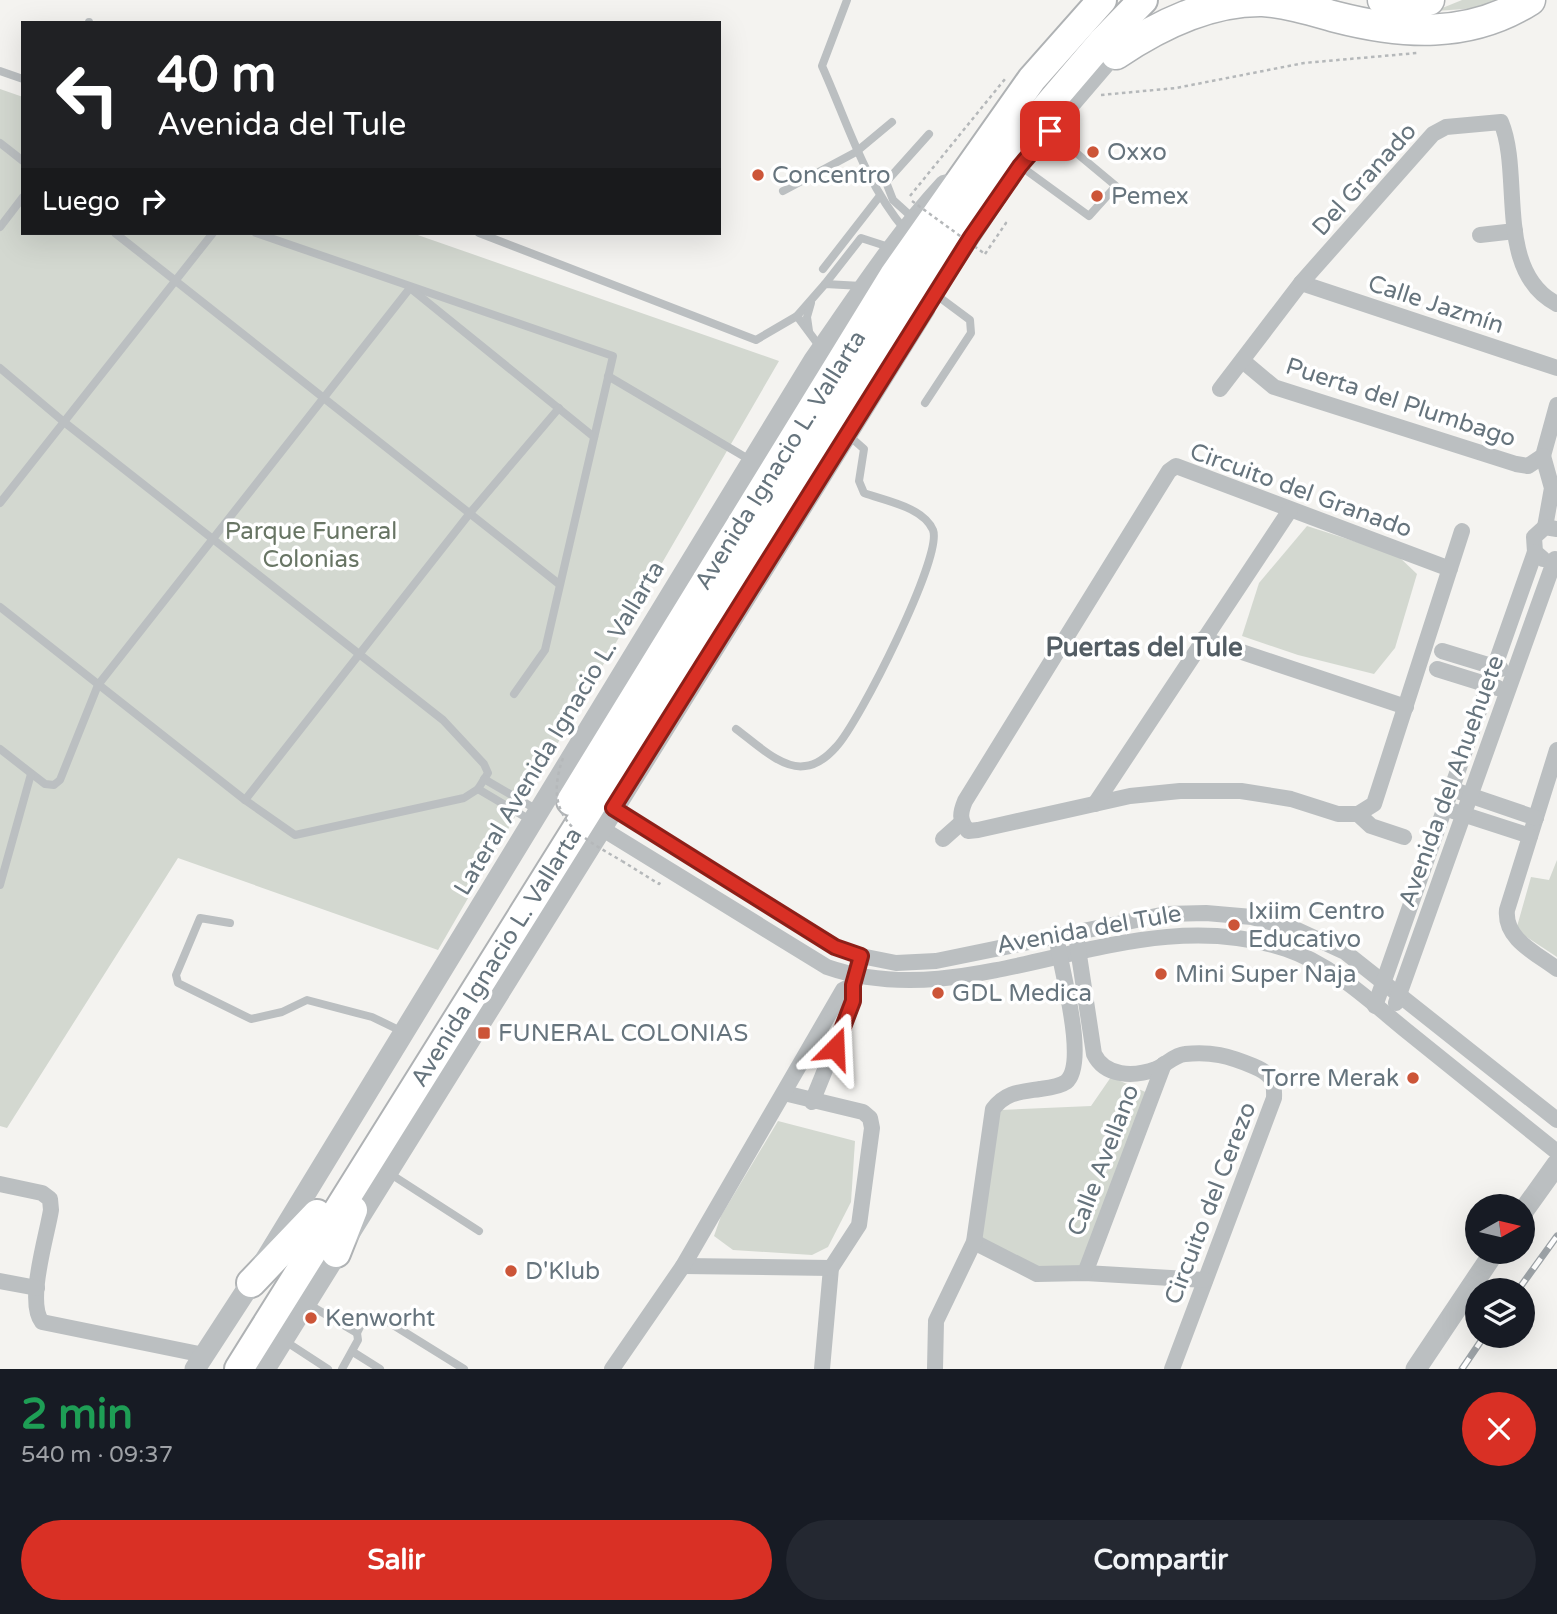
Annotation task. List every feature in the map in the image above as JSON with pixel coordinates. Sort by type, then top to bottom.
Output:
[{"type":"highway","name":"Avenida Ignacio L. Vallarta","points":[[207,1364],[317,1214],[894,275],[1032,79],[1085,12],[1102,0]]},
{"type":"highway","name":"Avenida Ignacio L. Vallarta","points":[[239,1369],[917,284],[1102,42],[1143,0]]},
{"type":"highway","points":[[1116,54],[1164,0]]},
{"type":"highway","points":[[1383,0],[1419,3],[1429,0]]},
{"type":"highway","points":[[1116,54],[1153,29],[1226,4],[1261,1],[1294,5],[1379,27],[1436,31],[1469,26],[1508,14],[1530,0]]},
{"type":"highway","points":[[853,386],[930,301]]},
{"type":"highway","points":[[336,1253],[379,1144]]},
{"type":"highway","points":[[251,1283],[317,1214]]},
{"type":"street","name":"Avenida Ignacio L. Vallarta","points":[[930,301],[1011,162],[1050,131],[1116,54]]},
{"type":"street","name":"Del Granado","points":[[1244,362],[1301,283],[1433,134],[1446,127],[1501,122],[1515,231],[1527,278],[1537,291],[1557,304]]},
{"type":"street","name":"Lateral Avenida Ignacio L. Vallarta","points":[[207,1364],[251,1283],[752,462],[816,341],[892,248],[910,217],[993,132]]},
{"type":"street","points":[[1480,235],[1515,231]]},
{"type":"street","name":"Calle Jazmín","points":[[1301,283],[1557,368]]},
{"type":"street","points":[[268,1368],[336,1253],[930,301]]},
{"type":"street","points":[[1220,389],[1244,362]]},
{"type":"street","name":"Puerta del Plumbago","points":[[1244,362],[1274,387],[1528,466],[1550,467],[1557,405]]},
{"type":"street","name":"Circuito del Granado","points":[[961,823],[960,811],[965,801],[1169,471],[1176,466],[1188,468],[1205,479],[1450,569]]},
{"type":"street","points":[[1550,467],[1551,528]]},
{"type":"street","points":[[1095,804],[1290,510]]},
{"type":"street","name":"Avenida del Ahuehuete","points":[[1375,1006],[1535,552],[1534,537],[1551,528]]},
{"type":"street","points":[[943,839],[961,823],[968,831],[978,830],[1095,804],[1180,791],[1241,791],[1291,799],[1338,814],[1358,814],[1374,804],[1406,707],[1430,667],[1436,649],[1450,569],[1462,531]]},
{"type":"street","points":[[1535,552],[1540,558],[1556,559]]},
{"type":"street","name":"Avenida del Ahuehuete","points":[[1391,1018],[1513,672],[1556,559]]},
{"type":"street","points":[[1203,639],[1406,707]]},
{"type":"street","points":[[1436,649],[1513,672]]},
{"type":"street","points":[[1430,667],[1507,690]]},
{"type":"street","points":[[1557,750],[1552,780],[1530,836],[1505,923],[1512,935],[1557,969]]},
{"type":"street","points":[[1451,789],[1536,818]]},
{"type":"street","points":[[1490,823],[1497,804]]},
{"type":"street","name":"Avenida del Tule","points":[[613,808],[835,947],[861,956],[896,963],[936,961],[1166,914],[1206,913],[1252,918],[1321,939],[1345,952],[1557,1120]]},
{"type":"street","points":[[1444,808],[1530,836]]},
{"type":"street","points":[[1358,814],[1371,826],[1404,837]]},
{"type":"street","name":"Avenida del Tule","points":[[601,828],[854,981],[925,980],[1156,936],[1195,933],[1241,937],[1286,949],[1334,974],[1557,1152]]},
{"type":"street","points":[[1075,1057],[1094,1054],[1076,933]]},
{"type":"street","points":[[935,1369],[936,1321],[974,1242],[993,1109],[1008,1094],[1054,1087],[1066,1082],[1074,1070],[1075,1057],[1056,937]]},
{"type":"street","points":[[812,1102],[853,1001],[854,981],[861,956]]},
{"type":"street","points":[[612,1369],[683,1266],[842,990],[854,981]]},
{"type":"street","points":[[823,1026],[841,1034]]},
{"type":"street","name":"Circuito del Cerezo","points":[[1094,1054],[1099,1065],[1108,1071],[1127,1074],[1154,1069],[1181,1054],[1222,1052],[1268,1073],[1275,1084],[1274,1098],[1172,1369]]},
{"type":"street","name":"Calle Avellano","points":[[1085,1273],[1164,1064]]},
{"type":"street","points":[[800,1065],[824,1074]]},
{"type":"street","points":[[783,1093],[863,1112],[870,1118],[872,1128],[859,1225],[831,1268],[824,1322],[822,1369]]},
{"type":"street","points":[[1535,1195],[1557,1164]]},
{"type":"street","points":[[0,1184],[42,1193],[50,1199],[51,1210],[37,1288],[36,1313],[48,1325],[207,1364]]},
{"type":"street","points":[[974,1242],[1037,1274],[1085,1273],[1205,1280]]},
{"type":"street","points":[[1416,1369],[1486,1264]]},
{"type":"street","points":[[683,1266],[831,1268]]},
{"type":"street","points":[[0,1281],[37,1288]]},
{"type":"lane","points":[[847,0],[822,66],[856,152],[879,197],[910,217]]},
{"type":"lane","points":[[0,71],[21,78]]},
{"type":"lane","points":[[783,191],[856,152],[892,122]]},
{"type":"lane","points":[[1011,162],[1089,216],[1116,186],[1050,131]]},
{"type":"lane","points":[[910,217],[893,200],[886,182],[929,134]]},
{"type":"lane","points":[[3,145],[21,152]]},
{"type":"lane","points":[[3,145],[21,159]]},
{"type":"lane","points":[[823,269],[879,197]]},
{"type":"lane","points":[[0,227],[21,200]]},
{"type":"lane","points":[[118,235],[559,584]]},
{"type":"lane","points":[[0,503],[211,235]]},
{"type":"lane","points":[[262,235],[613,356],[545,650],[514,694]]},
{"type":"lane","points":[[484,235],[756,340],[797,316],[861,238],[892,248]]},
{"type":"lane","points":[[825,284],[863,286]]},
{"type":"lane","points":[[0,749],[45,784],[54,785],[60,780],[98,684],[410,288]]},
{"type":"lane","points":[[410,288],[594,437]]},
{"type":"lane","points":[[814,297],[807,317],[816,341]]},
{"type":"lane","points":[[926,403],[971,333],[972,326],[970,320],[930,301]]},
{"type":"lane","points":[[797,316],[816,341]]},
{"type":"lane","points":[[0,368],[64,422],[443,720],[484,764],[488,773],[478,789],[464,797],[295,835],[245,800],[0,607]]},
{"type":"lane","points":[[608,376],[752,462]]},
{"type":"lane","points":[[245,800],[470,513],[559,408]]},
{"type":"lane","points":[[736,729],[783,762],[802,767],[816,764],[837,747],[856,719],[890,653],[930,563],[936,542],[924,516],[864,493],[859,481],[864,449],[848,434]]},
{"type":"lane","points":[[0,885],[31,774]]},
{"type":"lane","points":[[484,779],[536,816]]},
{"type":"lane","points":[[478,789],[536,816]]},
{"type":"lane","points":[[230,923],[200,918],[176,975],[178,983],[251,1019],[282,1012],[307,1000],[372,1017],[404,1032]]},
{"type":"lane","points":[[387,1172],[479,1231]]},
{"type":"lane","points":[[305,1303],[357,1333]]},
{"type":"lane","points":[[342,1369],[353,1352],[358,1340],[357,1333],[365,1317],[377,1315],[464,1369]]},
{"type":"lane","points":[[283,1339],[328,1369]]},
{"type":"lane","points":[[353,1352],[380,1369]]},
{"type":"path","points":[[1098,96],[1176,88],[1304,63],[1429,51]]},
{"type":"path","points":[[996,225],[1004,215]]},
{"type":"path","points":[[910,217],[985,254],[1006,221],[984,246]]},
{"type":"path","points":[[563,758],[555,780],[558,803],[565,821],[578,835],[622,861]]},
{"type":"green space","points":[[1462,0],[1504,0],[1479,8],[1435,11]]},
{"type":"green space","name":"Parque Funeral Colonias","points":[[0,89],[21,96],[21,235],[418,235],[779,361],[438,950],[178,858],[7,1128],[0,1126]]},
{"type":"green space","points":[[1307,526],[1397,555],[1417,574],[1395,648],[1374,674],[1298,655],[1242,636],[1259,583]]},
{"type":"green space","points":[[1557,860],[1557,957],[1516,930],[1531,877],[1549,880]]},
{"type":"green space","points":[[1111,1077],[1150,1094],[1083,1268],[1041,1268],[978,1240],[1000,1110],[1091,1106]]},
{"type":"green space","points":[[778,1121],[855,1141],[851,1202],[828,1247],[812,1255],[733,1250],[714,1236],[721,1216]]},
{"type":"railway","points":[[1527,1278],[1557,1236]]},
{"type":"railway","points":[[1462,1369],[1476,1348]]},
{"type":"place","name":"Oxxo","points":[[1093,152]]},
{"type":"place","name":"Concentro","points":[[758,175]]},
{"type":"place","name":"Pemex","points":[[1097,196]]},
{"type":"place","name":"Ixiim Centro Educativo","points":[[1234,925]]},
{"type":"place","name":"Mini Super Naja","points":[[1161,974]]},
{"type":"place","name":"GDL Medica","points":[[938,993]]},
{"type":"place","name":"FUNERAL COLONIAS","points":[[484,1033]]},
{"type":"place","name":"Torre Merak","points":[[1413,1078]]},
{"type":"place","name":"D'Klub","points":[[511,1271]]},
{"type":"place","name":"Kenworht","points":[[311,1318]]},
{"type":"district","name":"Puertas del Tule","points":[[1144,647]]},
{"type":"route","points":[[835,1048],[853,1001],[853,985],[861,956],[835,947],[613,808],[971,237],[1020,166],[1050,131]]}]
